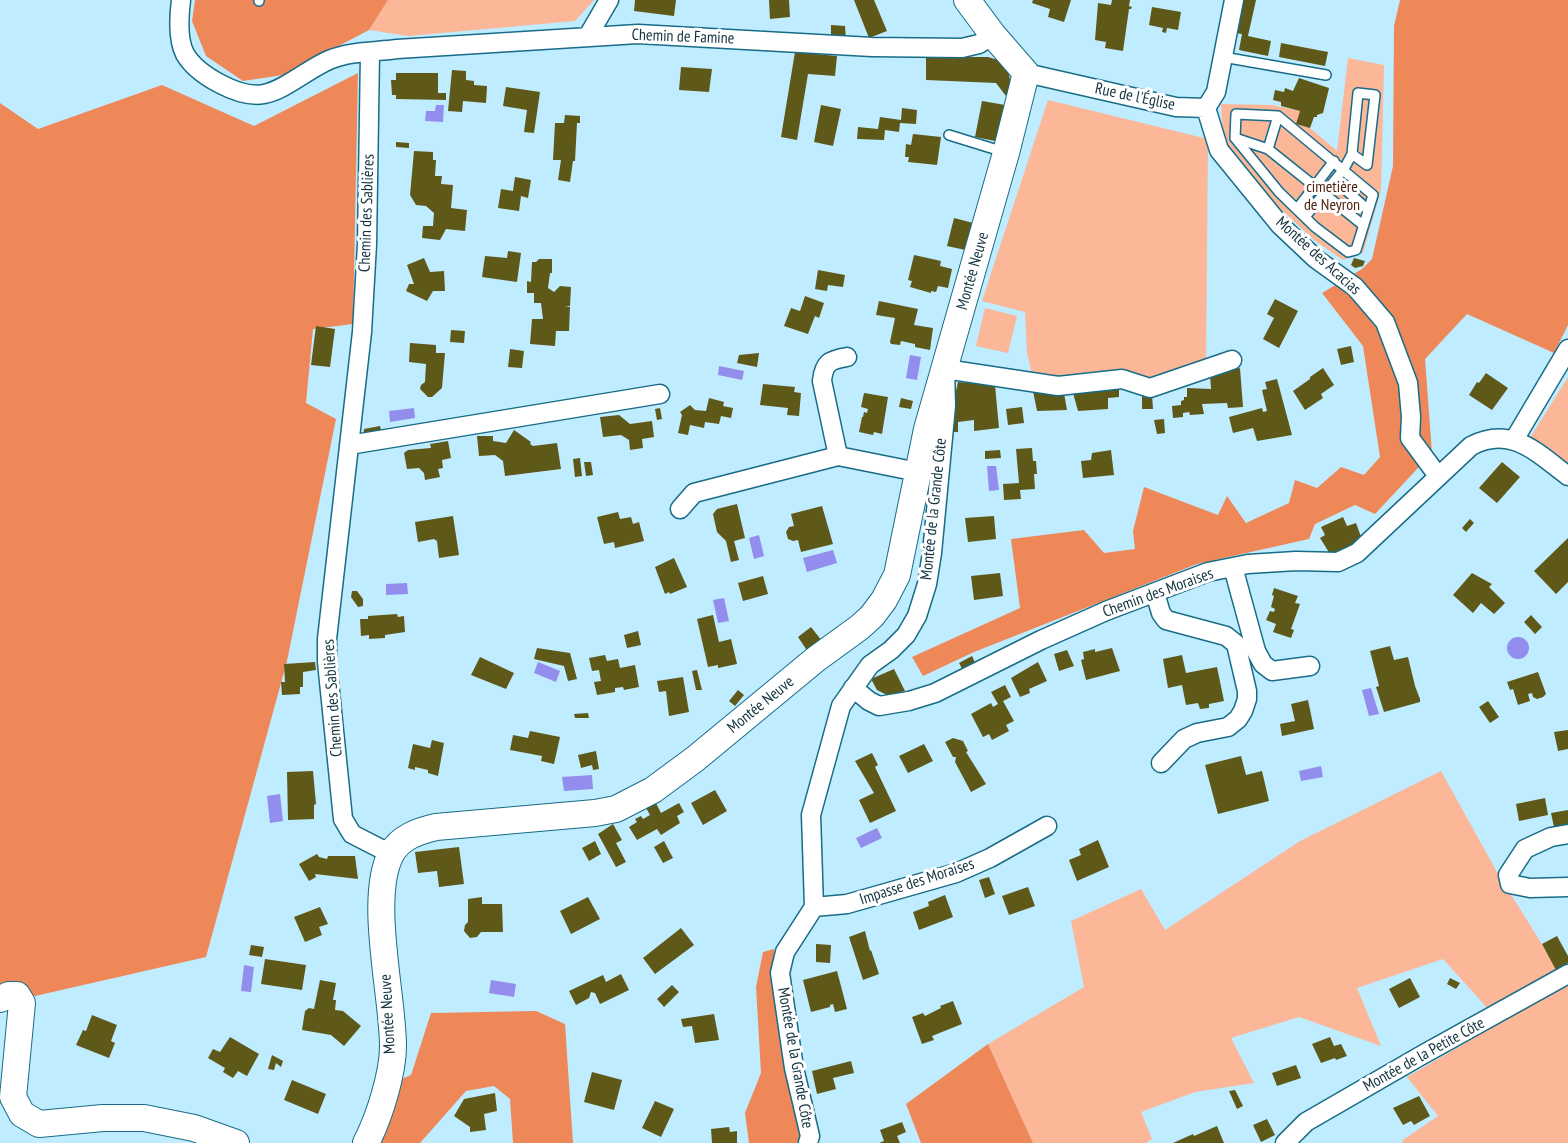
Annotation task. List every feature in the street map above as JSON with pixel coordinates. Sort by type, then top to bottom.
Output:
[{"type":"street","name":"Chemin de Famine","points":[[181,0],[179,31],[185,54],[202,72],[218,83],[237,92],[265,94],[329,60],[354,53],[397,49],[649,34],[872,47],[962,48],[980,44],[993,35]]},
{"type":"street","points":[[588,36],[609,0]]},
{"type":"street","points":[[967,0],[1026,73]]},
{"type":"street","points":[[1206,108],[1215,92],[1234,0]]},
{"type":"street","name":"Chemin des Sablières","points":[[370,53],[368,197],[363,310],[358,378],[327,639],[327,662],[343,819],[352,834],[391,854]]},
{"type":"street","name":"Rue de l'Église","points":[[1026,73],[1176,107],[1206,108]]},
{"type":"street","name":"Montée Neuve","points":[[366,1143],[385,1092],[393,1047],[381,906],[385,871],[391,854],[405,838],[427,829],[616,809],[653,790],[695,759],[877,611],[897,575],[927,429],[1006,153],[1026,73]]},
{"type":"street","name":"Montée des Acacias","points":[[1206,108],[1219,150],[1280,225],[1316,259],[1355,287],[1385,322],[1408,383],[1410,438],[1438,476]]},
{"type":"street","points":[[1568,349],[1514,440],[1568,476]]},
{"type":"street","points":[[838,456],[822,381],[823,369],[834,359],[847,357]]},
{"type":"street","points":[[945,369],[1058,386],[1122,379],[1150,388],[1232,360]]},
{"type":"street","name":"Montée de la Grande Côte","points":[[808,1143],[810,1136],[794,1068],[780,973],[785,952],[814,907],[812,815],[841,706],[870,665],[891,650],[906,635],[917,616],[927,584],[946,406],[945,369]]},
{"type":"street","points":[[349,445],[660,394]]},
{"type":"street","name":"Chemin des Moraises","points":[[850,692],[879,706],[918,699],[1084,621],[1208,572],[1248,564],[1296,561],[1338,562],[1357,553],[1471,446],[1484,439],[1497,437],[1514,440]]},
{"type":"street","points":[[680,509],[694,492],[838,456],[918,472]]},
{"type":"street","points":[[1233,567],[1256,651],[1263,664],[1272,671],[1310,666]]},
{"type":"street","points":[[1155,592],[1161,613],[1166,620],[1226,636],[1236,644],[1247,691],[1244,711],[1238,719],[1228,727],[1197,733],[1185,739],[1161,763]]},
{"type":"street","name":"Impasse des Moraises","points":[[814,907],[847,904],[956,873],[990,858],[1047,826]]},
{"type":"street","points":[[1568,834],[1551,837],[1525,849],[1508,875],[1510,884],[1530,888],[1568,887]]},
{"type":"street","name":"Montée de la Petite Côte","points":[[1285,1143],[1306,1122],[1568,974]]},
{"type":"street","points":[[0,999],[9,995],[17,995],[22,1003],[13,1097],[22,1114],[39,1124],[103,1118],[144,1118],[194,1128],[236,1143]]},
{"type":"lane","points":[[1223,57],[1326,75]]},
{"type":"lane","points":[[1305,217],[1344,169],[1352,154],[1358,93],[1375,96],[1367,165],[1352,154]]},
{"type":"lane","points":[[1236,114],[1278,116],[1373,195],[1356,250],[1348,252],[1305,217],[1279,192],[1235,136],[1236,114]]},
{"type":"lane","points":[[1268,149],[1278,116]]},
{"type":"lane","points":[[1214,132],[1235,136],[1268,149],[1363,225]]},
{"type":"lane","points":[[949,135],[1006,153]]},
{"type":"lane","points":[[1297,209],[1334,161]]},
{"type":"lane","points":[[1335,180],[1368,210]]},
{"type":"green space","points":[[388,0],[594,0],[575,21],[408,36],[369,30]]},
{"type":"green space","name":"cimetière de Neyron","points":[[1348,58],[1384,65],[1381,190],[1363,253],[1343,260],[1314,240],[1255,185],[1223,138],[1221,104],[1272,105],[1300,111],[1297,124],[1310,128],[1337,151]]},
{"type":"green space","points":[[1048,100],[1208,139],[1206,362],[1153,380],[1130,371],[1066,379],[1032,374],[1027,353],[1025,312],[982,301]]},
{"type":"green space","points":[[985,308],[1017,316],[1008,353],[976,346]]},
{"type":"green space","points":[[1568,377],[1568,463],[1530,438]]},
{"type":"green space","points":[[1441,771],[1497,872],[1558,970],[1490,1011],[1443,959],[1357,988],[1381,1046],[1299,1017],[1231,1038],[1254,1083],[1195,1092],[1141,1112],[1152,1139],[1146,1143],[1033,1143],[988,1044],[1084,987],[1071,921],[1141,889],[1165,930],[1300,841]]},
{"type":"green space","points":[[1568,983],[1568,1143],[1402,1143],[1403,1140],[1438,1116],[1407,1077]]},
{"type":"shaded area","points":[[195,0],[388,0],[369,30],[283,75],[243,81],[206,56],[192,21]]},
{"type":"shaded area","points":[[1400,0],[1568,0],[1568,325],[1554,353],[1467,314],[1425,359],[1432,453],[1375,514],[1355,505],[1315,524],[1309,539],[1197,564],[974,652],[923,676],[912,657],[1020,608],[1011,539],[1084,530],[1104,553],[1135,549],[1133,531],[1144,487],[1218,515],[1227,496],[1246,523],[1289,503],[1295,480],[1317,488],[1341,467],[1364,475],[1380,457],[1363,346],[1322,293],[1362,269],[1372,259],[1393,166],[1394,26]]},
{"type":"shaded area","points":[[358,73],[353,324],[313,329],[306,403],[336,419],[287,661],[206,957],[0,1004],[0,103],[38,129],[162,85],[254,126]]},
{"type":"shaded area","points":[[436,105],[444,105],[443,122],[425,121],[426,111],[435,111]]},
{"type":"shaded area","points":[[910,355],[921,357],[917,380],[906,378]]},
{"type":"shaded area","points":[[719,366],[744,371],[742,380],[718,375]]},
{"type":"shaded area","points":[[414,408],[415,418],[390,422],[389,411]]},
{"type":"shaded area","points":[[987,466],[996,466],[999,490],[989,491]]},
{"type":"shaded area","points":[[759,535],[764,556],[754,559],[749,538]]},
{"type":"shaded area","points":[[833,550],[837,563],[807,572],[803,558]]},
{"type":"shaded area","points":[[407,583],[408,594],[386,595],[386,584]]},
{"type":"shaded area","points":[[724,598],[729,621],[718,623],[713,600]]},
{"type":"shaded area","points":[[1518,637],[1526,640],[1529,648],[1526,656],[1518,659],[1510,656],[1507,648],[1510,640]]},
{"type":"shaded area","points":[[538,662],[560,671],[556,682],[534,673]]},
{"type":"shaded area","points":[[1371,688],[1379,714],[1369,716],[1362,690]]},
{"type":"shaded area","points":[[1321,766],[1323,777],[1301,781],[1299,771]]},
{"type":"shaded area","points":[[592,775],[593,789],[564,791],[562,777]]},
{"type":"shaded area","points":[[280,794],[283,821],[270,823],[267,796]]},
{"type":"shaded area","points":[[877,828],[882,838],[861,848],[856,838]]},
{"type":"shaded area","points":[[774,949],[774,987],[800,1138],[798,1143],[749,1143],[745,1113],[761,1073],[756,987],[763,952]]},
{"type":"shaded area","points":[[244,965],[254,967],[251,992],[241,991]]},
{"type":"shaded area","points":[[491,980],[516,984],[514,997],[489,993]]},
{"type":"shaded area","points":[[536,1011],[565,1024],[573,1143],[513,1143],[510,1099],[494,1086],[466,1091],[420,1143],[377,1143],[399,1080],[411,1075],[431,1013]]},
{"type":"shaded area","points":[[988,1044],[1033,1143],[921,1143],[906,1104]]},
{"type":"building","points":[[635,0],[676,0],[674,16],[634,11]]},
{"type":"building","points":[[769,0],[789,0],[790,17],[770,19]]},
{"type":"building","points":[[854,0],[874,0],[887,31],[869,38]]},
{"type":"building","points":[[1033,0],[1071,0],[1064,22],[1048,17],[1050,9],[1032,3]]},
{"type":"building","points":[[1112,0],[1130,0],[1129,6],[1132,7],[1129,9],[1123,51],[1105,48],[1106,42],[1095,40],[1098,3],[1111,5]]},
{"type":"building","points":[[1242,0],[1256,0],[1248,36],[1271,41],[1268,56],[1239,50],[1242,34],[1235,33]]},
{"type":"building","points":[[1152,7],[1181,12],[1178,30],[1167,28],[1166,33],[1162,32],[1163,28],[1149,25]]},
{"type":"building","points":[[831,25],[845,26],[846,40],[831,39]]},
{"type":"building","points":[[1281,43],[1328,52],[1325,66],[1279,57]]},
{"type":"building","points":[[795,52],[837,56],[835,76],[808,74],[797,140],[781,137]]},
{"type":"building","points":[[988,57],[998,60],[1008,70],[1011,97],[1006,96],[996,83],[926,80],[926,58]]},
{"type":"building","points":[[681,67],[712,69],[709,92],[679,90]]},
{"type":"building","points":[[452,70],[466,71],[466,80],[474,81],[474,85],[487,86],[486,103],[463,101],[462,112],[448,111]]},
{"type":"building","points":[[396,73],[438,73],[438,93],[446,93],[446,100],[396,99],[396,95],[392,95],[391,80],[396,80]]},
{"type":"building","points":[[1299,78],[1329,88],[1323,113],[1314,117],[1310,128],[1296,124],[1300,111],[1281,106],[1281,102],[1273,100],[1275,90],[1284,92],[1285,88],[1293,91]]},
{"type":"building","points":[[506,87],[540,92],[534,133],[524,132],[527,110],[503,106]]},
{"type":"building","points":[[982,101],[1011,106],[1005,143],[975,137]]},
{"type":"building","points":[[821,105],[841,109],[833,146],[814,142]]},
{"type":"building","points":[[902,108],[917,110],[916,124],[900,123],[899,132],[885,130],[884,140],[857,139],[858,127],[878,129],[880,117],[901,120]]},
{"type":"building","points":[[565,115],[580,116],[580,123],[577,123],[575,161],[573,161],[570,182],[558,180],[561,160],[553,160],[555,123],[564,123]]},
{"type":"building","points":[[913,134],[941,137],[937,165],[908,162],[909,157],[905,157],[906,144],[911,145]]},
{"type":"building","points":[[396,142],[409,143],[409,148],[396,147]]},
{"type":"building","points":[[414,151],[433,152],[433,160],[436,160],[435,176],[442,176],[441,184],[453,185],[451,208],[467,210],[465,231],[446,229],[440,240],[422,238],[423,226],[433,226],[434,213],[426,206],[416,205],[410,195]]},
{"type":"building","points":[[515,177],[531,180],[528,198],[521,196],[519,211],[498,208],[501,189],[513,191]]},
{"type":"building","points":[[954,218],[977,224],[970,251],[947,246]]},
{"type":"building","points":[[508,251],[521,253],[517,282],[482,277],[485,256],[507,258]]},
{"type":"building","points":[[914,255],[941,261],[940,266],[952,269],[948,288],[938,286],[936,292],[931,291],[931,293],[910,287],[912,281],[908,280]]},
{"type":"building","points":[[424,258],[430,272],[444,271],[445,291],[433,291],[427,301],[406,291],[409,284],[414,284],[407,265]]},
{"type":"building","points":[[1354,258],[1365,261],[1363,266],[1355,268],[1351,265]]},
{"type":"building","points":[[539,259],[552,259],[552,273],[550,273],[548,288],[554,292],[560,286],[571,287],[570,306],[565,306],[570,307],[569,331],[556,331],[555,346],[530,344],[532,319],[543,319],[541,303],[534,303],[534,293],[527,293],[527,281],[531,282],[532,262]]},
{"type":"building","points":[[818,270],[845,275],[843,287],[828,285],[827,291],[815,289]]},
{"type":"building","points":[[805,296],[824,303],[819,318],[815,316],[808,334],[784,326],[791,308],[800,311]]},
{"type":"building","points":[[1275,299],[1298,311],[1279,348],[1263,339],[1274,318],[1267,314]]},
{"type":"building","points":[[879,301],[918,309],[914,325],[933,328],[930,350],[901,341],[900,345],[891,344],[895,318],[876,315]]},
{"type":"building","points":[[316,326],[335,329],[330,367],[311,365]]},
{"type":"building","points":[[451,330],[465,331],[464,343],[450,342]]},
{"type":"building","points":[[410,343],[436,345],[436,353],[445,353],[442,388],[432,397],[428,397],[420,389],[425,382],[426,364],[409,362]]},
{"type":"building","points":[[1351,346],[1354,362],[1341,365],[1337,349]]},
{"type":"building","points":[[510,349],[524,351],[522,368],[508,367]]},
{"type":"building","points":[[759,353],[757,367],[737,363],[739,355]]},
{"type":"building","points":[[1240,368],[1243,407],[1228,408],[1227,403],[1202,404],[1204,414],[1190,415],[1189,412],[1183,413],[1183,417],[1173,418],[1172,406],[1181,405],[1184,397],[1187,397],[1187,388],[1211,389],[1210,374]]},
{"type":"building","points":[[1323,368],[1334,385],[1321,394],[1323,398],[1305,410],[1293,391]]},
{"type":"building","points":[[1486,373],[1508,388],[1492,410],[1469,395]]},
{"type":"building","points":[[1277,379],[1292,435],[1257,441],[1253,428],[1233,433],[1229,417],[1262,408],[1263,412],[1267,411],[1262,390],[1267,389],[1265,382]]},
{"type":"building","points":[[958,382],[995,385],[999,428],[974,431],[974,420],[958,422],[958,432],[952,432],[950,417]]},
{"type":"building","points":[[763,384],[795,387],[794,392],[801,393],[799,416],[787,415],[788,408],[760,405]]},
{"type":"building","points":[[1119,387],[1119,397],[1108,398],[1108,409],[1078,411],[1073,393]]},
{"type":"building","points":[[1033,391],[1064,393],[1067,410],[1037,411]]},
{"type":"building","points":[[864,393],[888,397],[882,434],[859,432],[862,417],[868,409],[861,407]]},
{"type":"building","points":[[1142,395],[1152,395],[1153,409],[1142,409]]},
{"type":"building","points":[[709,398],[724,402],[723,406],[733,408],[731,418],[721,416],[719,424],[705,422],[704,428],[690,425],[688,435],[678,433],[682,415],[680,412],[690,405],[695,410],[706,411]]},
{"type":"building","points":[[901,398],[913,401],[911,409],[899,407]]},
{"type":"building","points":[[1022,407],[1024,423],[1008,425],[1006,409]]},
{"type":"building","points":[[660,408],[662,419],[657,420],[655,409]]},
{"type":"building","points":[[619,415],[630,424],[652,421],[654,437],[642,439],[643,448],[630,450],[629,440],[621,435],[603,437],[600,417]]},
{"type":"building","points":[[1164,419],[1165,433],[1157,434],[1154,420]]},
{"type":"building","points":[[380,426],[382,434],[363,437],[364,429]]},
{"type":"building","points":[[514,430],[533,446],[557,443],[561,469],[505,476],[503,461],[495,455],[479,456],[477,436],[493,436],[493,441],[506,443]]},
{"type":"building","points":[[448,441],[451,458],[442,460],[443,468],[438,469],[440,477],[425,480],[424,473],[419,468],[407,469],[404,453],[408,450],[431,448],[430,444]]},
{"type":"building","points":[[1032,448],[1037,474],[1034,474],[1035,489],[1020,490],[1021,499],[1004,500],[1003,484],[1019,483],[1016,449]]},
{"type":"building","points":[[1000,450],[1001,458],[985,459],[985,451]]},
{"type":"building","points":[[1111,450],[1114,475],[1083,478],[1081,461],[1091,460],[1092,453]]},
{"type":"building","points":[[580,458],[582,476],[575,477],[573,459]]},
{"type":"building","points":[[584,462],[591,462],[593,475],[586,476]]},
{"type":"building","points":[[1502,462],[1520,477],[1497,503],[1479,488]]},
{"type":"building","points":[[737,504],[745,538],[734,541],[739,560],[731,562],[726,541],[717,532],[713,514],[717,509]]},
{"type":"building","points":[[822,506],[833,544],[801,552],[798,540],[788,539],[786,532],[789,527],[794,526],[791,514]]},
{"type":"building","points":[[618,512],[620,519],[631,517],[633,524],[639,522],[644,541],[615,548],[614,542],[604,544],[597,517]]},
{"type":"building","points":[[453,516],[459,555],[439,558],[437,541],[434,539],[418,542],[415,522]]},
{"type":"building","points":[[994,516],[996,539],[968,542],[965,518]]},
{"type":"building","points":[[1343,517],[1347,526],[1356,523],[1363,542],[1340,553],[1330,554],[1320,538],[1325,535],[1321,527]]},
{"type":"building","points":[[1470,519],[1474,523],[1466,532],[1462,528]]},
{"type":"building","points":[[1568,538],[1568,582],[1556,594],[1534,571]]},
{"type":"building","points":[[674,558],[687,587],[665,594],[655,567]]},
{"type":"building","points":[[1000,573],[1003,596],[974,600],[971,576]]},
{"type":"building","points":[[1472,573],[1492,584],[1489,587],[1505,603],[1494,614],[1481,603],[1473,613],[1453,595]]},
{"type":"building","points":[[763,576],[768,594],[743,601],[738,583]]},
{"type":"building","points":[[1274,588],[1298,596],[1295,603],[1300,604],[1291,629],[1294,630],[1291,638],[1273,632],[1276,624],[1266,620],[1270,611],[1274,612],[1275,609],[1271,607]]},
{"type":"building","points":[[352,591],[357,591],[363,599],[363,606],[358,607],[351,597]]},
{"type":"building","points":[[397,614],[398,617],[404,616],[405,632],[385,635],[385,638],[369,639],[369,635],[361,636],[360,619],[368,619],[368,616]]},
{"type":"building","points":[[713,615],[719,642],[731,639],[737,664],[718,668],[718,665],[708,667],[697,619]]},
{"type":"building","points":[[1531,615],[1542,627],[1535,634],[1524,622]]},
{"type":"building","points":[[811,627],[822,641],[808,652],[798,637]]},
{"type":"building","points":[[638,631],[641,645],[627,648],[624,635]]},
{"type":"building","points":[[1390,646],[1394,660],[1408,657],[1420,702],[1384,712],[1376,687],[1379,686],[1370,651]]},
{"type":"building","points":[[537,648],[570,653],[577,679],[568,681],[564,666],[534,659]]},
{"type":"building","points":[[1112,648],[1120,671],[1086,680],[1081,660],[1084,659],[1083,652]]},
{"type":"building","points":[[1067,650],[1074,666],[1059,671],[1054,654]]},
{"type":"building","points":[[605,655],[607,661],[618,659],[620,668],[635,665],[639,687],[624,690],[623,687],[615,688],[615,692],[597,695],[594,682],[601,681],[599,670],[592,671],[589,658]]},
{"type":"building","points":[[1182,655],[1186,673],[1217,667],[1224,701],[1209,704],[1209,708],[1200,709],[1198,703],[1186,705],[1182,685],[1168,688],[1163,659]]},
{"type":"building","points":[[972,656],[978,669],[966,676],[959,663]]},
{"type":"building","points":[[480,657],[514,673],[506,689],[471,675]]},
{"type":"building","points":[[315,662],[316,670],[303,672],[303,687],[300,687],[300,694],[282,695],[281,682],[285,682],[284,664]]},
{"type":"building","points":[[1038,662],[1047,681],[1029,689],[1030,693],[1020,697],[1011,678]]},
{"type":"building","points":[[894,669],[905,691],[889,696],[877,690],[871,679]]},
{"type":"building","points":[[697,670],[702,690],[696,690],[692,671]]},
{"type":"building","points":[[1538,672],[1546,694],[1537,699],[1532,693],[1528,694],[1530,701],[1518,705],[1513,689],[1510,690],[1507,682]]},
{"type":"building","points":[[683,677],[689,712],[669,716],[666,691],[659,692],[657,681]]},
{"type":"building","points":[[1005,685],[1011,697],[1003,701],[1014,721],[1006,725],[1009,731],[992,740],[989,734],[983,737],[971,714],[991,703],[993,707],[998,704],[991,692]]},
{"type":"building","points":[[738,690],[744,695],[735,706],[729,701]]},
{"type":"building","points":[[1308,700],[1314,729],[1282,736],[1280,724],[1295,721],[1291,704]]},
{"type":"building","points":[[1488,701],[1499,717],[1490,723],[1479,707]]},
{"type":"building","points":[[588,713],[589,718],[575,718],[574,714]]},
{"type":"building","points":[[1568,730],[1568,749],[1558,751],[1554,732]]},
{"type":"building","points":[[530,731],[560,737],[554,764],[541,761],[542,756],[510,750],[513,735],[528,738]]},
{"type":"building","points":[[953,738],[963,741],[968,751],[966,752],[986,784],[971,792],[955,762],[956,757],[953,757],[945,742]]},
{"type":"building","points":[[432,740],[444,743],[438,776],[428,773],[428,770],[408,768],[413,744],[430,748]]},
{"type":"building","points":[[924,744],[933,761],[908,773],[899,756]]},
{"type":"building","points":[[596,751],[599,769],[593,770],[592,765],[581,768],[578,755]]},
{"type":"building","points":[[872,753],[878,765],[875,767],[896,811],[870,823],[859,800],[874,793],[855,761]]},
{"type":"building","points":[[1241,756],[1246,775],[1262,771],[1269,801],[1218,814],[1205,765]]},
{"type":"building","points":[[313,771],[316,804],[314,805],[314,819],[288,820],[287,772]]},
{"type":"building","points":[[715,790],[727,811],[703,825],[691,803]]},
{"type":"building","points":[[1545,798],[1548,815],[1519,821],[1516,804]]},
{"type":"building","points":[[655,801],[661,813],[679,803],[684,812],[677,816],[680,823],[661,835],[657,829],[637,840],[629,827],[637,822],[635,819],[641,816],[643,819],[650,815],[645,806]]},
{"type":"building","points":[[1568,810],[1568,824],[1554,827],[1551,813]]},
{"type":"building","points":[[613,824],[622,840],[616,843],[626,862],[616,867],[598,834]]},
{"type":"building","points":[[1098,840],[1109,867],[1077,881],[1069,860],[1081,855],[1079,849]]},
{"type":"building","points":[[595,841],[601,854],[589,861],[582,848]]},
{"type":"building","points":[[664,841],[673,858],[663,863],[654,847]]},
{"type":"building","points":[[459,847],[464,884],[439,887],[437,871],[418,873],[415,852]]},
{"type":"building","points":[[317,854],[327,859],[328,856],[355,856],[358,879],[315,874],[316,877],[309,881],[299,864]]},
{"type":"building","points":[[989,877],[995,894],[985,898],[979,880]]},
{"type":"building","points":[[1028,887],[1035,906],[1009,915],[1002,896]]},
{"type":"building","points":[[945,895],[953,917],[919,930],[913,912],[929,906],[928,902]]},
{"type":"building","points":[[482,897],[482,904],[502,904],[503,932],[481,932],[477,937],[470,938],[464,931],[468,922],[468,899]]},
{"type":"building","points":[[588,897],[600,919],[571,934],[560,911]]},
{"type":"building","points":[[320,907],[328,924],[319,927],[322,935],[305,942],[294,917]]},
{"type":"building","points":[[681,928],[694,945],[655,974],[643,958]]},
{"type":"building","points":[[865,931],[879,974],[863,980],[849,937]]},
{"type":"building","points":[[1557,936],[1568,956],[1568,963],[1556,970],[1542,944]]},
{"type":"building","points":[[816,944],[831,945],[830,963],[816,962]]},
{"type":"building","points":[[251,945],[264,947],[262,957],[249,955]]},
{"type":"building","points":[[265,959],[306,965],[302,990],[261,984]]},
{"type":"building","points":[[837,971],[847,1009],[835,1012],[833,1004],[811,1012],[803,980]]},
{"type":"building","points":[[621,974],[629,990],[600,1004],[595,993],[591,992],[589,998],[576,1005],[569,991],[603,975],[606,982]]},
{"type":"building","points":[[1410,978],[1420,997],[1399,1008],[1389,989]]},
{"type":"building","points":[[1450,978],[1460,983],[1456,989],[1447,984]]},
{"type":"building","points":[[320,980],[336,983],[333,1000],[336,1000],[335,1010],[343,1011],[361,1026],[344,1046],[331,1035],[302,1030],[305,1011],[309,1008],[314,1009]]},
{"type":"building","points":[[672,985],[679,992],[664,1007],[657,999]]},
{"type":"building","points":[[953,1001],[962,1024],[932,1036],[934,1040],[922,1044],[912,1017],[923,1013],[925,1016]]},
{"type":"building","points":[[714,1014],[719,1040],[695,1043],[692,1026],[683,1027],[681,1019]]},
{"type":"building","points":[[92,1015],[117,1025],[111,1041],[115,1043],[109,1058],[76,1045],[83,1030],[86,1031]]},
{"type":"building","points":[[230,1037],[259,1054],[247,1076],[238,1071],[233,1078],[223,1072],[225,1068],[208,1058],[213,1049],[220,1052]]},
{"type":"building","points":[[1330,1037],[1334,1046],[1341,1044],[1347,1056],[1321,1063],[1312,1044]]},
{"type":"building","points":[[272,1055],[283,1061],[281,1067],[276,1063],[274,1070],[268,1069]]},
{"type":"building","points":[[851,1061],[854,1073],[833,1078],[836,1089],[817,1094],[812,1071]]},
{"type":"building","points":[[1296,1065],[1301,1078],[1277,1086],[1272,1073]]},
{"type":"building","points":[[592,1072],[622,1080],[614,1110],[584,1102]]},
{"type":"building","points":[[292,1080],[326,1094],[318,1114],[284,1100]]},
{"type":"building","points":[[1235,1090],[1243,1106],[1237,1109],[1229,1091]]},
{"type":"building","points":[[495,1093],[497,1111],[484,1114],[486,1130],[470,1132],[470,1127],[454,1116],[464,1099]]},
{"type":"building","points":[[1419,1096],[1430,1116],[1414,1125],[1411,1121],[1403,1125],[1393,1108]]},
{"type":"building","points":[[655,1101],[674,1109],[661,1137],[642,1128]]},
{"type":"building","points":[[1267,1119],[1275,1135],[1261,1142],[1253,1125]]},
{"type":"building","points":[[902,1122],[906,1132],[897,1136],[900,1143],[879,1143],[884,1141],[880,1130]]},
{"type":"building","points":[[1217,1126],[1224,1143],[1173,1143],[1193,1134],[1194,1136]]},
{"type":"building","points":[[729,1127],[730,1132],[737,1131],[737,1143],[712,1143],[711,1129]]}]
